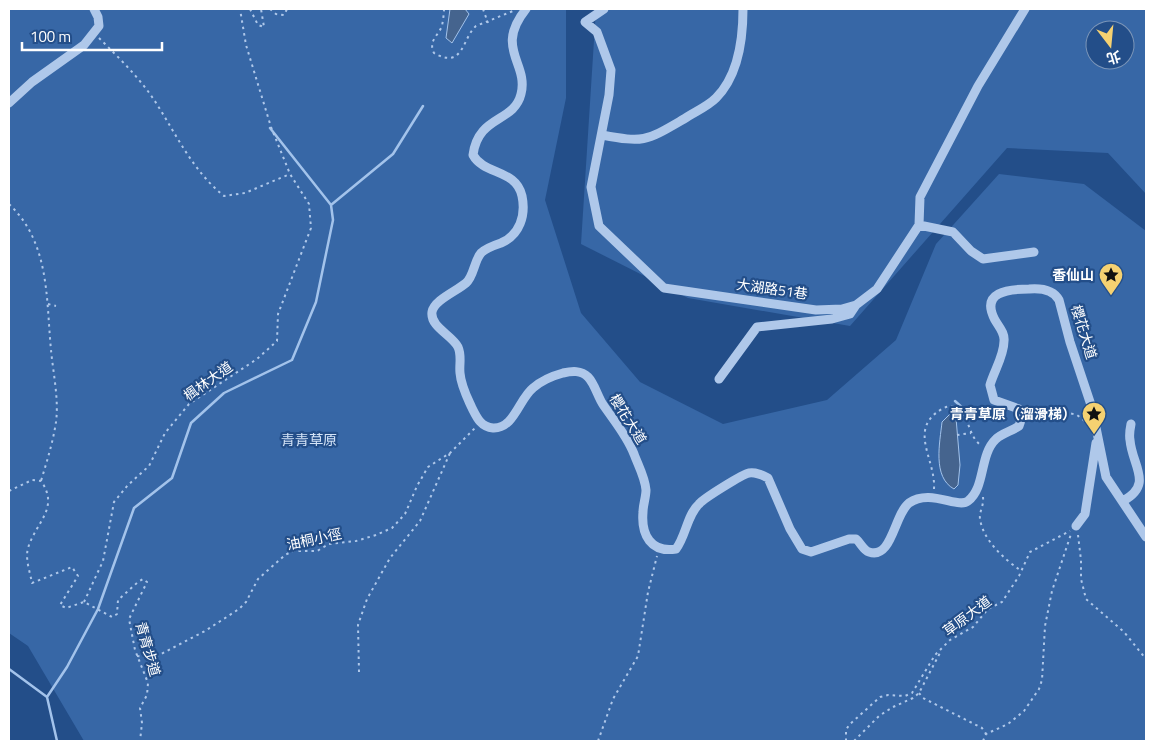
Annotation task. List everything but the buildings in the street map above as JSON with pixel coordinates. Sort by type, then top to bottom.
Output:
[{"type":"street","points":[[9,103],[32,82],[84,46],[99,26],[94,9]]},
{"type":"street","points":[[480,423],[461,383],[458,346],[434,321],[432,314],[434,307],[468,282],[482,253],[512,238],[520,227],[523,214],[522,195],[516,183],[505,174],[485,168],[478,163],[473,154],[478,134],[517,105],[520,98],[522,92],[521,78],[513,56],[512,35],[516,24],[526,9]]},
{"type":"street","name":"大湖路51巷","points":[[604,9],[585,22],[597,32],[611,70],[602,135],[591,187],[599,226],[664,288],[816,310],[842,310],[856,305],[877,289],[919,225]]},
{"type":"street","points":[[602,135],[632,140],[650,139],[715,99],[727,85],[739,50],[743,32],[743,9]]},
{"type":"street","points":[[1025,9],[978,86],[920,196],[919,225],[953,232],[971,252],[983,259],[1034,252]]},
{"type":"street","name":"櫻花大道","points":[[1020,413],[1019,409],[994,400],[990,392],[990,385],[1004,341],[1003,333],[991,309],[991,301],[995,295],[1003,292],[1041,288],[1056,294],[1059,300],[1070,342],[1090,401],[1106,477],[1123,501]]},
{"type":"street","points":[[719,379],[757,327],[832,319],[850,314],[856,305]]},
{"type":"street","name":"櫻花大道","points":[[480,423],[489,428],[499,428],[507,425],[532,388],[551,376],[572,371],[583,373],[590,378],[596,394],[629,441],[645,484],[642,513],[644,531],[650,542],[659,549]]},
{"type":"street","points":[[659,549],[676,549],[684,539],[698,504],[749,473],[761,474],[768,478],[790,530],[802,549],[811,552],[850,539],[856,539],[864,549],[871,553],[880,551],[888,545],[898,518],[904,508],[919,498],[934,497],[961,504],[968,501],[976,490],[988,449],[996,439],[1019,426],[1020,413]]},
{"type":"street","points":[[1131,424],[1130,440],[1138,467],[1139,483],[1135,494],[1123,501],[1146,537]]},
{"type":"street","points":[[1076,526],[1085,514],[1096,434]]},
{"type":"path","points":[[94,33],[142,83],[191,159],[213,187],[224,196],[245,193],[290,174],[271,127],[246,45],[240,9]]},
{"type":"path","points":[[250,9],[258,25],[264,27],[261,9]]},
{"type":"path","points":[[270,9],[276,14],[284,15],[287,9]]},
{"type":"path","points":[[444,9],[442,26],[432,43],[434,53],[452,57],[463,50],[471,30],[476,26],[488,23],[517,9]]},
{"type":"path","points":[[483,9],[488,23]]},
{"type":"path","name":"楓林大道","points":[[84,602],[103,561],[114,502],[128,484],[149,466],[165,433],[189,404],[257,359],[277,341],[278,314],[311,228],[309,204],[290,174]]},
{"type":"path","points":[[9,204],[20,215],[38,250],[48,291],[56,419],[52,447],[41,481]]},
{"type":"path","points":[[48,304],[56,306]]},
{"type":"path","points":[[934,497],[935,476],[925,446],[924,428],[934,414],[945,407],[952,406],[967,420],[974,441],[988,449]]},
{"type":"path","points":[[1020,413],[1033,411],[1063,418],[1069,413],[1077,415],[1096,434]]},
{"type":"path","name":"油桐小徑","points":[[137,656],[152,658],[161,654],[205,631],[239,609],[246,602],[258,579],[284,555],[293,551],[317,551],[329,544],[356,541],[392,528],[405,514],[428,467],[450,453],[480,423]]},
{"type":"path","points":[[957,435],[971,433]]},
{"type":"path","points":[[359,672],[358,625],[367,599],[390,558],[420,522],[450,453]]},
{"type":"path","points":[[9,491],[32,480],[41,481],[48,491],[49,507],[28,550],[32,583],[72,567],[78,576],[60,605],[66,608],[84,602]]},
{"type":"path","points":[[976,490],[983,497],[984,506],[979,516],[981,526],[994,548],[1021,570]]},
{"type":"path","points":[[1076,526],[1081,560],[1081,578],[1086,599],[1124,632],[1146,659]]},
{"type":"path","points":[[983,741],[986,734],[1008,724],[1024,711],[1039,689],[1042,680],[1046,626],[1052,591],[1069,536],[1076,526]]},
{"type":"path","name":"草原大道","points":[[846,741],[846,728],[880,697],[888,695],[905,696],[916,689],[924,672],[950,640],[973,627],[988,609],[1002,602],[1030,552],[1064,535],[1076,526]]},
{"type":"path","points":[[598,741],[612,699],[638,656],[648,592],[659,549]]},
{"type":"path","name":"青青步道","points":[[84,602],[112,618],[117,614],[118,600],[138,582],[144,579],[147,582],[129,619],[137,656],[148,683],[147,695],[140,708],[142,723],[140,741]]},
{"type":"path","points":[[854,741],[879,716],[919,693],[941,650]]},
{"type":"path","points":[[919,693],[923,698],[982,728],[986,734]]},
{"type":"green space","name":"青青草原","points":[[9,9],[566,9],[566,98],[545,200],[581,313],[640,382],[723,424],[827,400],[896,340],[936,244],[999,174],[1084,184],[1146,231],[1146,741],[84,741],[28,646],[9,633]]},
{"type":"green space","points":[[596,9],[1146,9],[1146,194],[1108,153],[1007,148],[850,326],[688,298],[581,244]]},
{"type":"shaded area","points":[[450,9],[465,9],[469,14],[452,43],[446,38]]},
{"type":"shaded area","points":[[951,413],[956,418],[960,465],[958,485],[954,489],[943,476],[939,458],[942,422]]},
{"type":"waterway","points":[[47,697],[67,667],[98,609],[134,508],[172,478],[191,423],[224,393],[292,360],[316,302],[333,220],[331,205],[393,154],[423,106]]},
{"type":"waterway","points":[[270,128],[331,205]]},
{"type":"waterway","points":[[955,401],[966,411],[956,418]]},
{"type":"waterway","points":[[9,669],[47,697],[57,741]]},
{"type":"place","name":"香仙山","points":[[1111,296]]},
{"type":"place","name":"青青草原（溜滑梯）","points":[[1094,435]]}]
